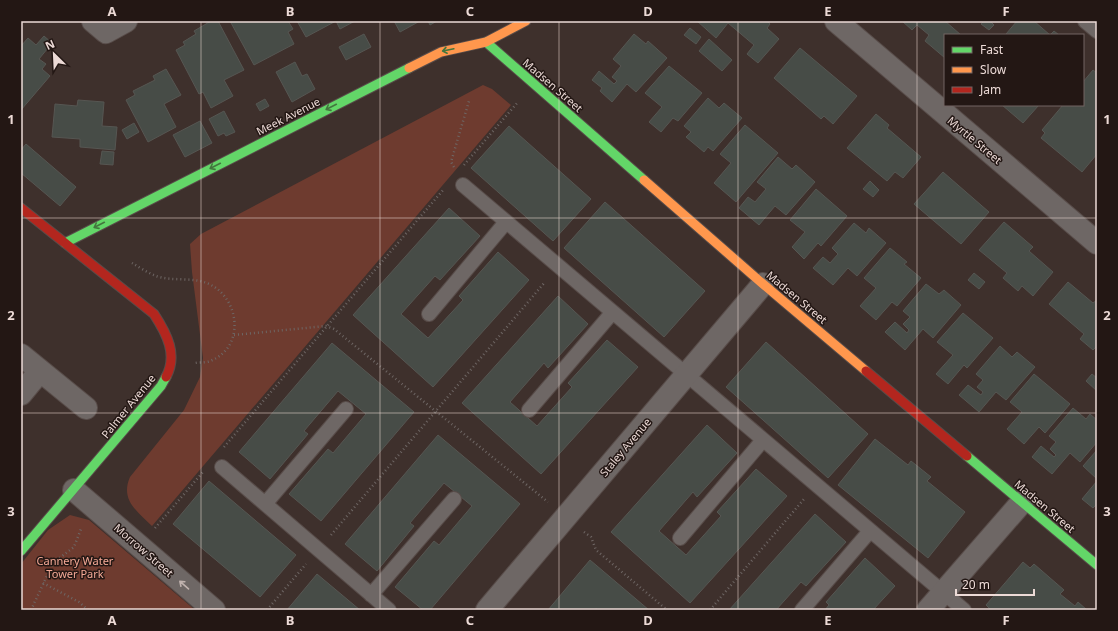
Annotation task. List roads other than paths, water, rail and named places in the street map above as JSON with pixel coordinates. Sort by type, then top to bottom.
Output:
[{"type":"street","points":[[100,26],[126,21]]},
{"type":"street","name":"Meek Avenue","points":[[65,243],[441,52],[486,42],[526,21]]},
{"type":"street","name":"Myrtle Street","points":[[836,21],[1097,243]]},
{"type":"street","name":"Madsen Street","points":[[486,42],[763,284],[1097,565]]},
{"type":"street","points":[[21,208],[65,243]]},
{"type":"street","name":"Palmer Avenue","points":[[21,551],[161,386],[171,366],[171,355],[168,342],[162,325],[154,314],[65,243]]},
{"type":"street","name":"Staley Avenue","points":[[487,610],[763,284]]},
{"type":"street","points":[[21,355],[86,408]]},
{"type":"street","points":[[21,394],[40,371]]},
{"type":"street","name":"Morrow Street","points":[[74,490],[214,610]]},
{"type":"street","points":[[928,610],[1022,502]]},
{"type":"lane","points":[[1085,21],[1097,31]]},
{"type":"lane","points":[[460,179],[506,222],[612,313],[964,610]]},
{"type":"lane","points":[[429,314],[506,222]]},
{"type":"lane","points":[[529,410],[612,313]]},
{"type":"lane","points":[[265,504],[346,409]]},
{"type":"lane","points":[[680,538],[763,440]]},
{"type":"lane","points":[[222,467],[389,610]]},
{"type":"lane","points":[[371,595],[454,499]]},
{"type":"lane","points":[[802,610],[870,531]]},
{"type":"park label","name":"Cannery Water Tower Park","points":[[75,566]]}]
